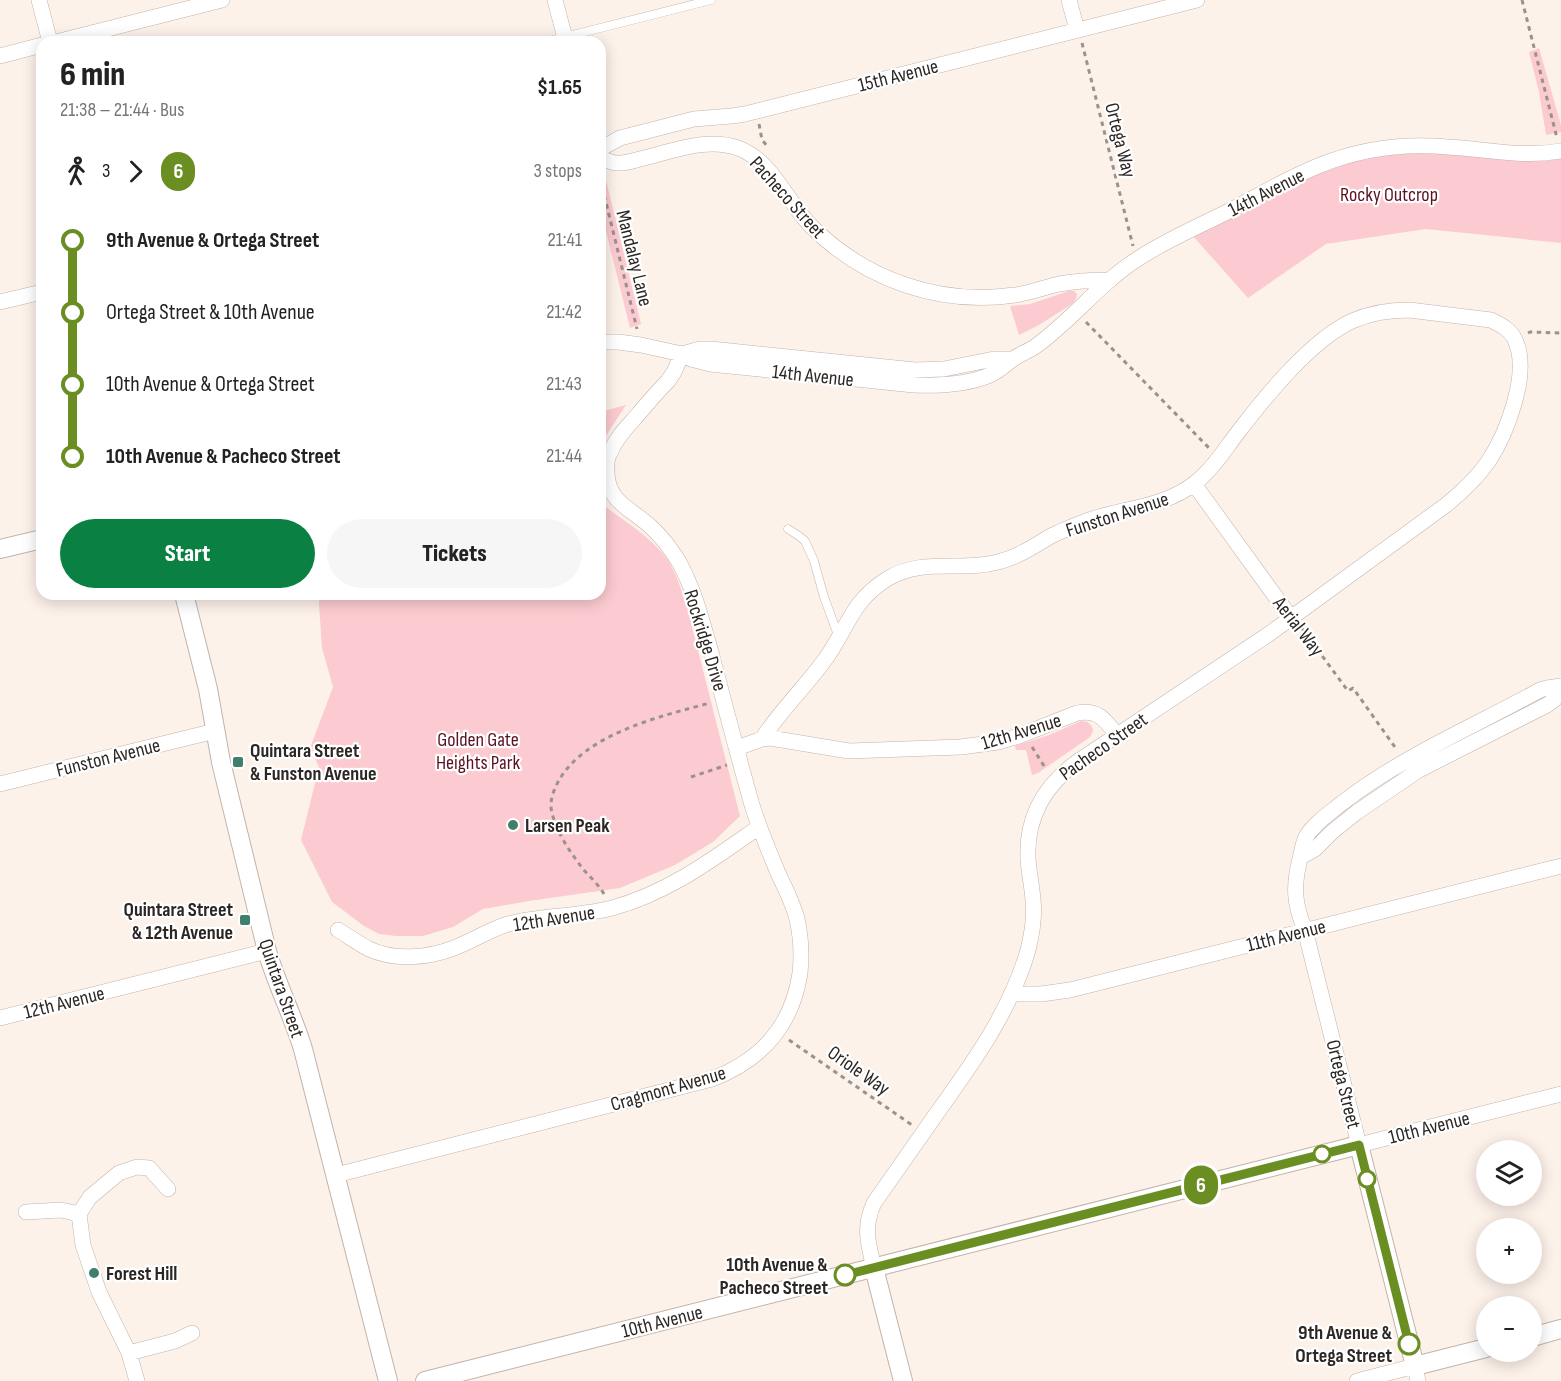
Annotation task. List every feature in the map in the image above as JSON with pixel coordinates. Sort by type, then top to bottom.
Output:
[{"type":"street","points":[[39,0],[48,36]]},
{"type":"street","points":[[80,36],[222,0]]},
{"type":"street","points":[[555,0],[564,36]]},
{"type":"street","points":[[1069,0],[1079,35]]},
{"type":"street","name":"15th Avenue","points":[[606,146],[620,138],[694,119],[732,116],[755,111],[1079,35],[1197,0]]},
{"type":"street","points":[[0,56],[36,47]]},
{"type":"street","name":"Pacheco Street","points":[[606,161],[626,162],[701,144],[724,145],[745,151],[765,166],[807,221],[846,256],[888,279],[919,290],[955,296],[986,297],[1022,294],[1076,281],[1109,280]]},
{"type":"street","name":"14th Avenue","points":[[606,342],[641,345],[682,354],[700,349],[711,349],[915,370],[944,369],[994,359],[1013,359],[1035,347],[1109,280],[1162,243],[1318,166],[1354,154],[1391,147],[1430,146],[1533,155],[1560,151]]},
{"type":"street","points":[[0,302],[36,293]]},
{"type":"street","name":"Funston Avenue","points":[[762,738],[821,665],[850,616],[863,599],[883,582],[901,573],[929,566],[985,565],[997,562],[1023,552],[1078,524],[1161,501],[1180,493],[1211,468],[1254,412],[1285,377],[1328,335],[1350,322],[1379,313],[1409,310],[1491,320],[1508,331],[1515,339]]},
{"type":"street","name":"Pacheco Street","points":[[903,1381],[867,1233],[870,1213],[874,1203],[973,1061],[1011,993],[1024,963],[1032,932],[1034,901],[1028,858],[1030,829],[1039,803],[1053,782],[1070,766],[1291,618],[1463,492],[1477,477],[1498,445],[1511,415],[1516,399],[1520,369],[1520,357],[1515,339]]},
{"type":"street","name":"Rockridge Drive","points":[[682,354],[668,381],[614,444],[607,462],[608,480],[613,495],[661,537],[686,575],[703,623],[759,827]]},
{"type":"street","name":"Aerial Way","points":[[1194,484],[1291,618]]},
{"type":"street","points":[[0,549],[36,540]]},
{"type":"street","name":"Quintara Street","points":[[185,600],[207,689],[221,762],[267,951],[273,972],[298,1031],[388,1381]]},
{"type":"street","name":"Ortega Street","points":[[1417,1374],[1305,930],[1297,908],[1295,896],[1297,870],[1302,848],[1310,831],[1347,799],[1434,744],[1540,690],[1561,688]]},
{"type":"street","name":"Ortega Street","points":[[1301,857],[1315,849],[1343,822],[1391,788],[1442,758],[1547,705],[1554,700],[1561,688]]},
{"type":"street","name":"12th Avenue","points":[[738,754],[762,738],[788,740],[830,749],[869,751],[980,745],[1019,736],[1084,712],[1091,712],[1103,718],[1117,735]]},
{"type":"street","name":"Funston Avenue","points":[[0,784],[215,730]]},
{"type":"street","name":"12th Avenue","points":[[338,930],[383,954],[411,957],[447,950],[493,929],[510,924],[592,912],[642,898],[672,885],[759,827]]},
{"type":"street","name":"Cragmont Avenue","points":[[336,1175],[705,1081],[725,1074],[751,1059],[777,1031],[792,1006],[801,958],[796,916],[759,827]]},
{"type":"street","name":"11th Avenue","points":[[1011,993],[1041,994],[1070,990],[1561,866]]},
{"type":"street","name":"12th Avenue","points":[[0,1018],[267,951]]},
{"type":"street","name":"10th Avenue","points":[[425,1381],[1561,1094]]},
{"type":"street","points":[[137,1381],[129,1353],[99,1292],[83,1245],[79,1214],[90,1197],[119,1173],[137,1167],[149,1168],[168,1189]]},
{"type":"street","points":[[26,1212],[61,1210],[79,1214]]},
{"type":"street","points":[[1542,1334],[1561,1329]]},
{"type":"street","points":[[129,1353],[175,1341],[192,1333]]},
{"type":"street","points":[[1357,1381],[1417,1374],[1476,1352]]},
{"type":"lane","points":[[580,36],[711,0]]},
{"type":"lane","points":[[788,529],[805,541],[814,561],[839,637]]},
{"type":"path","points":[[1522,0],[1560,151]]},
{"type":"path","name":"Ortega Way","points":[[1079,35],[1133,249]]},
{"type":"path","points":[[755,111],[762,140],[770,149]]},
{"type":"path","name":"Mandalay Lane","points":[[606,202],[641,345]]},
{"type":"path","points":[[1086,323],[1210,449]]},
{"type":"path","points":[[1515,339],[1530,332],[1561,333]]},
{"type":"path","name":"Aerial Way","points":[[1291,618],[1301,627],[1348,691],[1353,688],[1405,761]]},
{"type":"path","points":[[609,908],[599,885],[583,869],[560,836],[551,810],[552,794],[562,775],[570,765],[588,751],[611,737],[651,719],[723,699]]},
{"type":"path","points":[[1019,736],[1030,744],[1053,782]]},
{"type":"path","points":[[691,777],[738,754]]},
{"type":"path","name":"Oriole Way","points":[[777,1031],[923,1133]]},
{"type":"green space","points":[[1539,48],[1561,125],[1561,132],[1546,135],[1529,52]]},
{"type":"green space","name":"Rocky Outcrop","points":[[1408,152],[1561,157],[1561,243],[1426,229],[1326,244],[1248,298],[1192,235],[1317,174],[1370,157]]},
{"type":"green space","points":[[606,180],[641,324],[630,328],[606,231]]},
{"type":"green space","points":[[1069,291],[1077,294],[1072,304],[1019,335],[1010,306],[1030,304]]},
{"type":"green space","points":[[626,405],[606,436],[606,410]]},
{"type":"green space","name":"Golden Gate Heights Park","points":[[606,507],[653,543],[674,570],[687,607],[740,816],[713,842],[675,865],[620,888],[483,909],[453,927],[423,936],[379,934],[364,926],[332,902],[301,840],[319,767],[310,748],[333,687],[322,648],[319,600],[606,600]]},
{"type":"green space","points":[[1081,721],[1088,722],[1092,726],[1093,731],[1090,737],[1032,775],[1026,750],[1016,750],[1015,746]]},
{"type":"bus line","name":"6","points":[[845,1275],[1359,1145],[1409,1344]]},
{"type":"place","name":"Quintara Street & Funston Avenue","points":[[238,762]]},
{"type":"place","name":"Larsen Peak","points":[[513,825]]},
{"type":"place","name":"Quintara Street & 12th Avenue","points":[[245,920]]},
{"type":"place","name":"Forest Hill","points":[[94,1273]]},
{"type":"place","name":"10th Avenue & Pacheco Street","points":[[845,1275]]},
{"type":"place","name":"9th Avenue & Ortega Street","points":[[1409,1344]]}]
